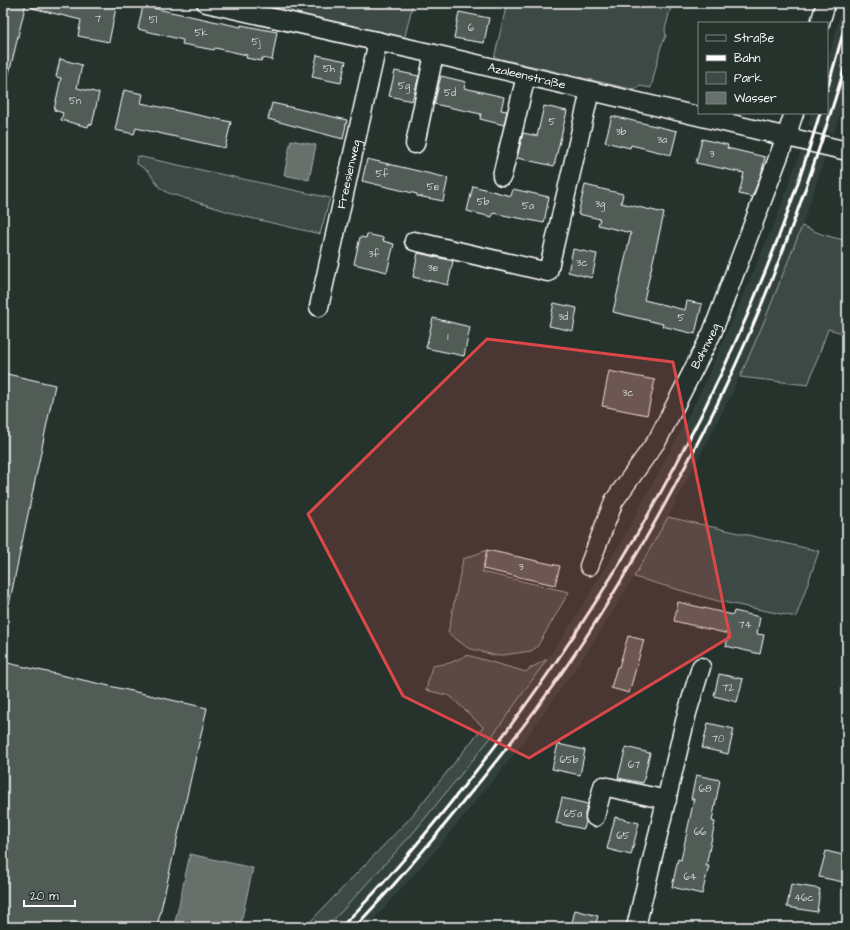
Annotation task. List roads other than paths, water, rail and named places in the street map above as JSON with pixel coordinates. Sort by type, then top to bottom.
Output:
[{"type":"street","name":"Azaleenstraße","points":[[206,3],[378,41],[847,151]]},
{"type":"street","points":[[820,22],[826,3]]},
{"type":"street","name":"Freesienweg","points":[[319,307],[378,41]]},
{"type":"street","points":[[415,144],[434,54]]},
{"type":"street","points":[[502,176],[526,76]]},
{"type":"street","points":[[414,241],[548,272],[590,91]]},
{"type":"street","name":"Bahnweg","points":[[589,566],[614,501],[658,439],[712,333],[794,114]]},
{"type":"street","points":[[636,927],[687,713],[701,667]]},
{"type":"street","points":[[595,817],[603,786],[666,800]]},
{"type":"water","points":[[291,140],[316,145],[309,180],[284,175]]},
{"type":"water","points":[[190,854],[253,868],[240,927],[174,927]]},
{"type":"railway","points":[[828,86],[847,19]]},
{"type":"railway","points":[[355,927],[424,850],[480,782],[554,684],[615,592],[680,476],[742,352],[776,270],[806,186],[847,60]]},
{"type":"railway","points":[[341,927],[373,894],[420,841],[522,710],[577,631],[628,550],[675,467],[718,381],[756,294],[791,204],[820,114]]}]
